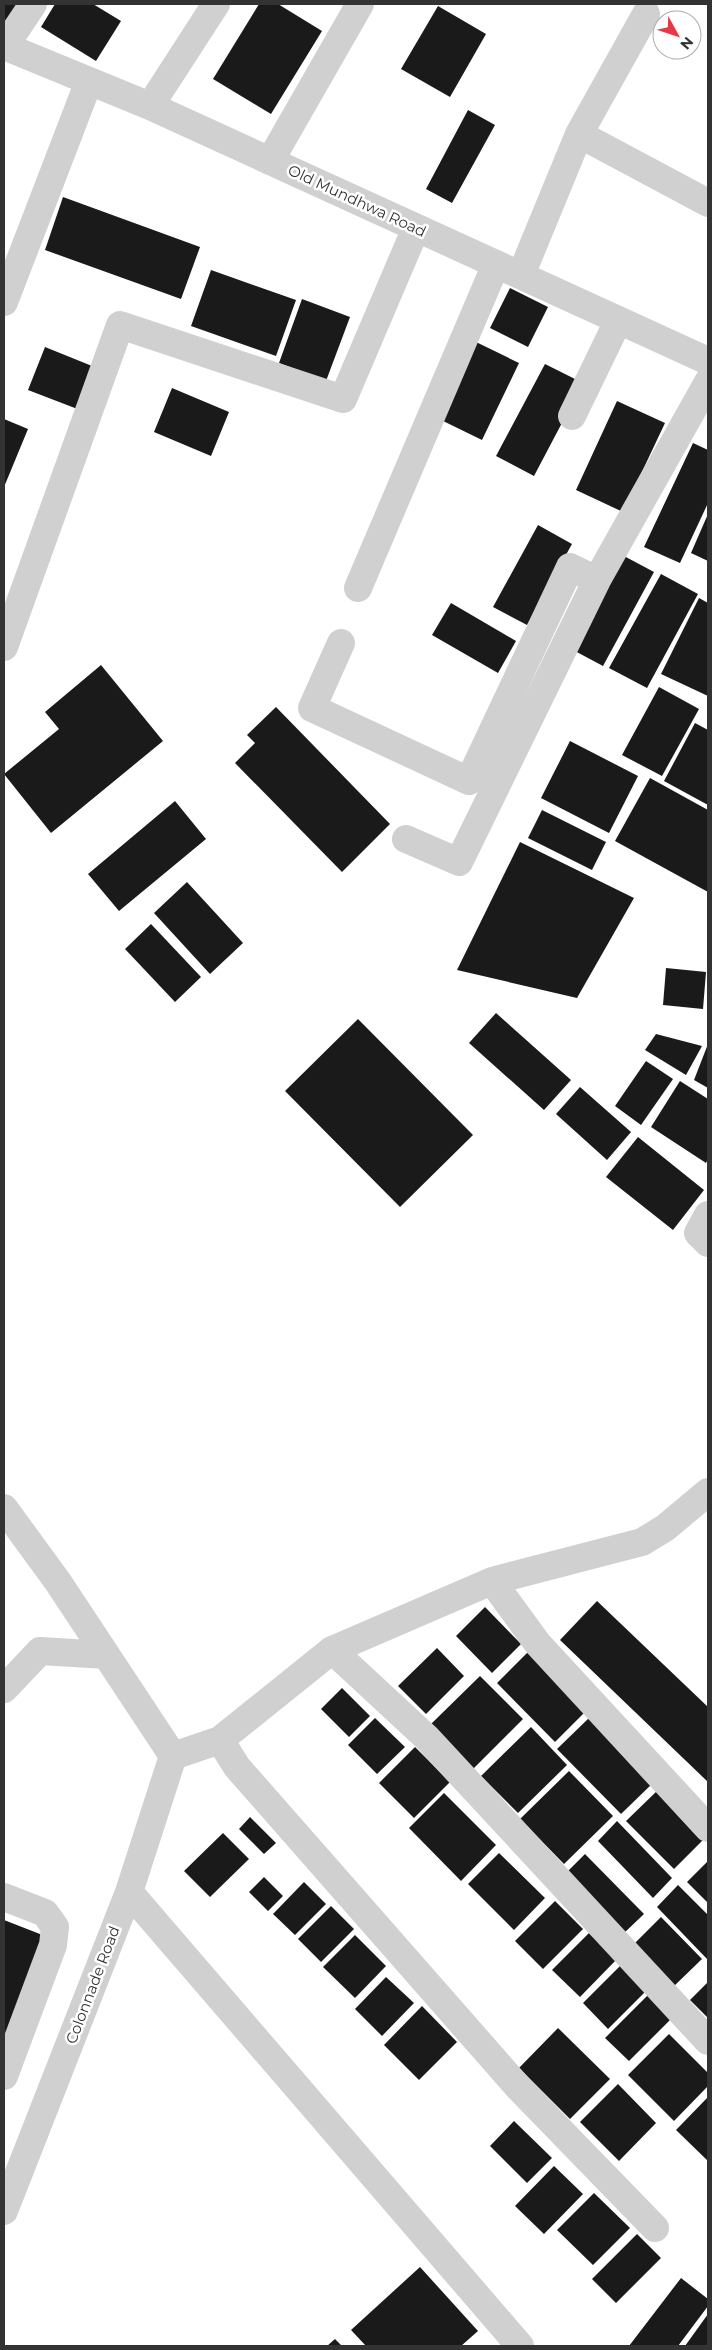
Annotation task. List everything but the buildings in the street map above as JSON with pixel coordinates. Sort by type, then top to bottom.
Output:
[{"type":"street","points":[[4,46],[33,4]]},
{"type":"street","points":[[150,106],[216,4]]},
{"type":"street","points":[[270,161],[360,4]]},
{"type":"street","points":[[521,275],[579,134],[646,14]]},
{"type":"street","name":"Old Mundhwa Road","points":[[4,46],[150,106],[706,361]]},
{"type":"street","points":[[4,302],[89,81]]},
{"type":"street","points":[[579,134],[708,203]]},
{"type":"street","points":[[4,647],[120,325],[343,399],[416,228]]},
{"type":"street","points":[[358,588],[496,264]]},
{"type":"street","points":[[572,416],[618,320]]},
{"type":"street","points":[[406,839],[459,862],[706,361]]},
{"type":"street","points":[[341,643],[312,708],[469,781],[570,567],[597,580]]},
{"type":"street","points":[[708,1215],[698,1233],[708,1244]]},
{"type":"street","points":[[4,1508],[58,1582],[173,1756],[220,1740],[332,1650],[492,1581],[642,1542],[665,1528],[708,1492]]},
{"type":"street","points":[[492,1581],[538,1644],[708,1828]]},
{"type":"street","points":[[4,1688],[40,1650],[106,1656]]},
{"type":"street","points":[[332,1650],[427,1738],[708,2041]]},
{"type":"street","points":[[220,1740],[237,1767],[518,2087],[655,2228]]},
{"type":"street","name":"Colonnade Road","points":[[4,2211],[129,1892],[173,1756]]},
{"type":"street","points":[[129,1892],[520,2346]]},
{"type":"street","points":[[4,1897],[45,1913],[55,1927],[53,1946],[4,2076]]}]
